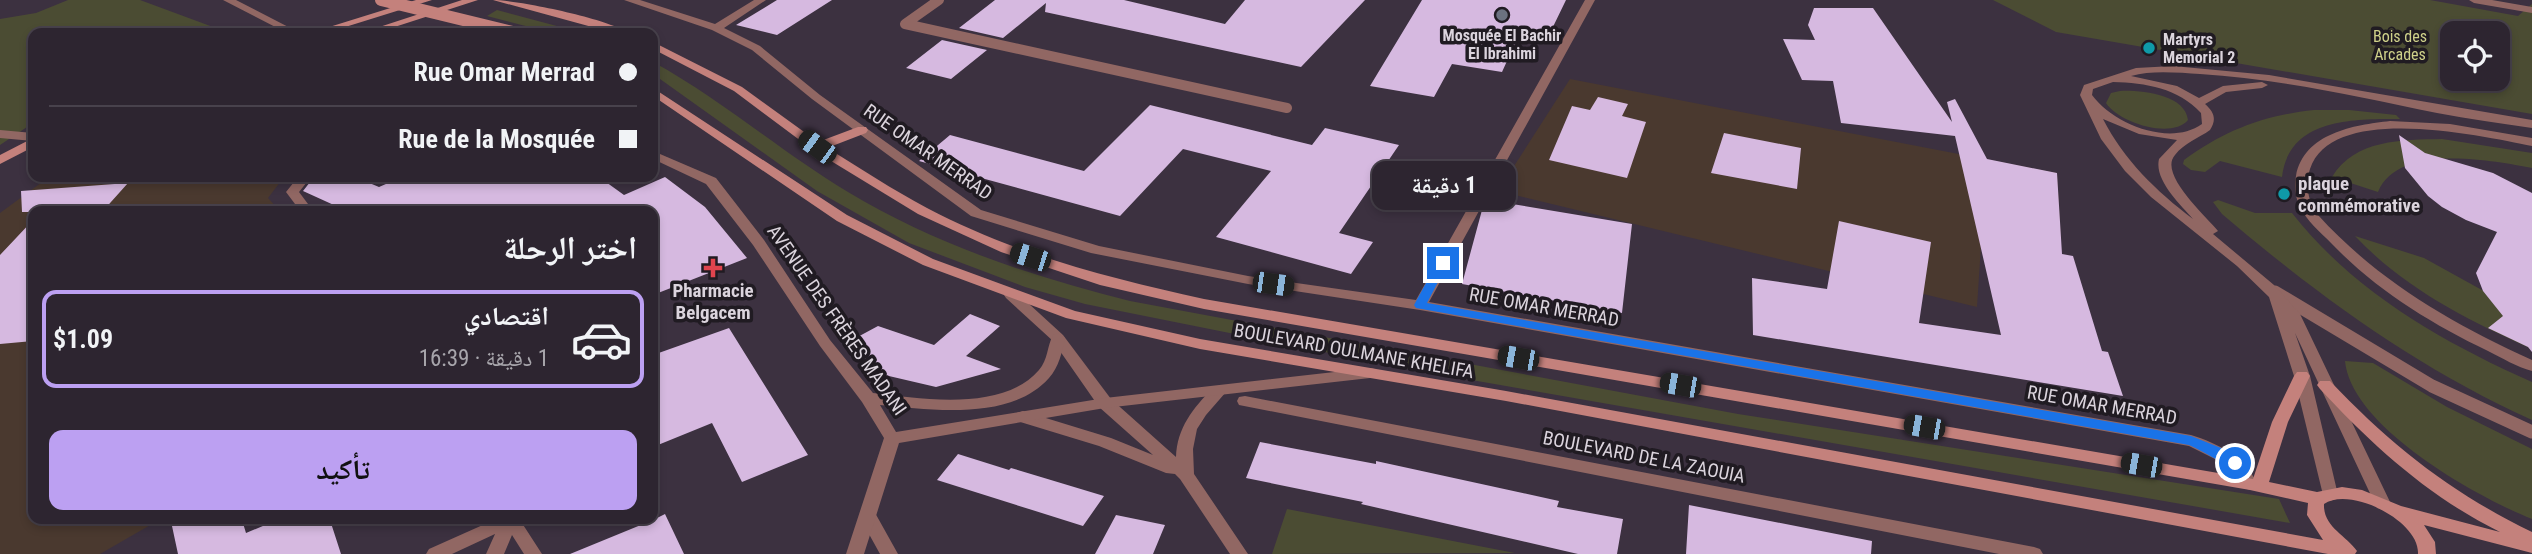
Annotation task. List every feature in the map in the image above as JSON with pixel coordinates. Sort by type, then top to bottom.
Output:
[{"type":"main road","points":[[381,0],[497,28]]},
{"type":"main road","points":[[332,28],[427,0]]},
{"type":"main road","points":[[382,28],[473,0]]},
{"type":"main road","points":[[498,0],[607,28]]},
{"type":"main road","points":[[658,48],[738,89],[817,147],[923,211],[1006,249],[1105,282],[1204,304],[2254,485],[2325,497],[2354,495],[2532,547]]},
{"type":"main road","name":"BOULEVARD OULMANE KHELIFA","points":[[658,94],[842,218],[928,262],[1071,315],[1200,344],[1506,396],[2351,552]]},
{"type":"main road","points":[[817,147],[862,130]]},
{"type":"main road","points":[[0,160],[28,143]]},
{"type":"main road","points":[[2254,485],[2302,376]]},
{"type":"main road","points":[[2325,385],[2365,429],[2435,488],[2532,540]]},
{"type":"main road","points":[[2325,497],[2314,506],[2314,516],[2332,540],[2351,552]]},
{"type":"main road","points":[[2389,507],[2419,530],[2427,541],[2427,554]]},
{"type":"street","points":[[228,0],[285,28]]},
{"type":"street","name":"RUE OMAR MERRAD","points":[[629,0],[716,28],[755,48],[976,213],[1096,250],[1248,280],[1420,305],[2191,440],[2228,458],[2254,485]]},
{"type":"street","points":[[716,28],[761,0]]},
{"type":"street","points":[[1420,305],[1590,0]]},
{"type":"street","points":[[2474,0],[2532,10]]},
{"type":"street","points":[[2389,507],[2325,385],[2301,328],[2275,292],[2227,250],[2146,187],[2106,142],[2086,95],[2088,88],[2122,73],[2145,69],[2232,74],[2532,124]]},
{"type":"street","points":[[2112,79],[2129,79],[2167,87],[2198,103],[2209,118],[2203,130],[2167,155],[2164,164],[2166,175],[2227,250]]},
{"type":"street","points":[[2198,103],[2222,89],[2246,85],[2437,108]]},
{"type":"street","points":[[2090,104],[2111,120],[2145,132],[2180,136],[2194,134]]},
{"type":"street","points":[[2532,142],[2435,126],[2371,127],[2347,132],[2324,142],[2309,156],[2301,173],[2303,200],[2353,260],[2396,294],[2454,331],[2532,366]]},
{"type":"street","points":[[0,134],[28,139]]},
{"type":"street","name":"AVENUE DES FRÈRES MADANI","points":[[658,157],[711,181],[759,243],[825,343],[868,398],[892,438],[855,554]]},
{"type":"street","points":[[300,182],[292,191],[303,206]]},
{"type":"street","points":[[2275,292],[2302,376],[2325,497]]},
{"type":"street","points":[[1011,295],[1058,338],[1105,403],[1186,475],[1239,554]]},
{"type":"street","points":[[868,398],[934,405],[965,405],[1015,394],[1044,375],[1053,359],[1058,338]]},
{"type":"street","points":[[892,438],[1105,403],[1370,373]]},
{"type":"street","points":[[1186,475],[1182,452],[1188,429],[1200,409],[1218,392]]},
{"type":"street","name":"BOULEVARD DE LA ZAOUIA","points":[[1245,401],[2035,554]]},
{"type":"street","points":[[1023,417],[1105,442],[1186,475]]},
{"type":"street","points":[[868,516],[889,554]]},
{"type":"street","points":[[435,554],[501,524]]},
{"type":"street","points":[[495,554],[508,524]]},
{"type":"street","points":[[513,524],[533,554]]},
{"type":"lane","points":[[939,0],[905,24],[1287,108]]},
{"type":"lane","points":[[2275,292],[2423,382],[2532,432]]},
{"type":"shaded area","points":[[1570,79],[2057,173],[2061,243],[1981,246],[1977,307],[1498,191]]},
{"type":"shaded area","points":[[42,182],[280,182],[268,198],[275,206],[28,206],[28,524],[152,524],[100,554],[0,554],[0,213]]},
{"type":"green space","points":[[68,0],[140,0],[213,27],[28,28],[28,126],[0,145],[0,19],[36,13]]},
{"type":"green space","name":"Bois des Arcades","points":[[1993,0],[2430,0],[2518,16],[2532,4],[2532,114],[2056,32]]},
{"type":"green space","points":[[497,10],[564,28],[534,28],[487,16]]},
{"type":"green space","points":[[658,65],[703,92],[823,176],[881,211],[985,257],[1093,291],[1130,301],[1738,414],[2279,499],[2290,523],[1420,371],[1085,304],[1025,287],[909,243],[817,191],[658,78]]},
{"type":"green space","points":[[2139,91],[2170,99],[2185,111],[2188,120],[2180,126],[2170,128],[2133,122],[2112,110],[2106,103],[2111,93]]},
{"type":"green space","points":[[2314,110],[2349,110],[2396,115],[2400,119],[2344,122],[2310,133],[2297,143],[2287,158],[2282,177],[2220,161],[2205,172],[2191,170],[2183,164],[2184,160],[2199,149],[2230,132],[2262,120]]},
{"type":"green space","points":[[2442,139],[2532,153],[2532,168],[2470,159],[2424,161],[2405,166],[2389,177],[2378,192],[2332,177],[2342,164],[2366,149],[2396,141]]},
{"type":"green space","points":[[2218,200],[2255,213],[2292,213],[2343,267],[2401,312],[2465,350],[2532,382],[2532,420],[2448,377],[2370,328],[2294,273],[2222,214],[2213,202]]},
{"type":"green space","points":[[2355,236],[2424,258],[2500,300],[2532,349],[2460,314],[2415,287],[2374,255]]},
{"type":"green space","points":[[2345,361],[2373,363],[2447,407],[2532,449],[2532,519],[2450,477],[2392,434],[2369,410],[2353,386]]},
{"type":"green space","points":[[1287,509],[1515,553],[1272,554]]},
{"type":"building","points":[[777,0],[832,0],[777,35],[736,25]]},
{"type":"building","points":[[995,0],[1124,0],[1225,24],[1245,0],[1365,0],[1301,67],[1045,12],[1046,3],[1003,38],[959,28]]},
{"type":"building","points":[[1422,0],[1566,0],[1550,33],[1522,28],[1502,72],[1452,64],[1434,97],[1370,86]]},
{"type":"building","points":[[1814,8],[1873,8],[1952,122],[1947,102],[1955,99],[1987,159],[2057,173],[2062,254],[2073,256],[2102,351],[2108,352],[2123,396],[1753,335],[1752,278],[1827,289],[1839,221],[1931,242],[1919,323],[2001,335],[1955,136],[1841,123],[1833,81],[1802,80],[1783,39],[1815,40],[1808,25]]},
{"type":"building","points":[[942,40],[987,50],[951,79],[906,68]]},
{"type":"building","points":[[1598,97],[1628,104],[1622,116],[1646,122],[1627,178],[1549,160],[1572,106],[1590,110]]},
{"type":"building","points":[[1150,105],[1312,145],[1325,128],[1399,145],[1339,233],[1373,242],[1351,274],[1216,237],[1271,171],[1183,149],[1120,216],[919,161],[950,135],[1084,171]]},
{"type":"building","points":[[1724,133],[1801,148],[1797,189],[1711,173]]},
{"type":"building","points":[[2399,135],[2425,153],[2493,173],[2532,193],[2532,352],[2528,347],[2488,328],[2503,316],[2483,291],[2476,273],[2497,232],[2466,220],[2428,196],[2405,168]]},
{"type":"building","points":[[665,177],[705,207],[747,258],[658,293],[658,206],[336,206],[303,191],[310,182],[367,182],[379,187],[390,182],[606,182],[624,195]]},
{"type":"building","points":[[128,183],[107,206],[28,206],[28,212],[22,212],[21,191]]},
{"type":"building","points":[[1488,200],[1632,224],[1622,313],[1462,284],[1482,210]]},
{"type":"building","points":[[28,225],[28,341],[0,344],[0,255]]},
{"type":"building","points":[[970,314],[1000,326],[966,356],[1001,369],[936,387],[876,373],[852,340],[878,326],[934,345]]},
{"type":"building","points":[[729,328],[808,455],[742,482],[712,423],[658,445],[658,353]]},
{"type":"building","points":[[1260,442],[1376,464],[1376,461],[1559,501],[1557,507],[1623,519],[1617,554],[1578,554],[1361,504],[1363,502],[1246,478]]},
{"type":"building","points":[[958,454],[1104,496],[1083,526],[937,480]]},
{"type":"building","points":[[1689,505],[1872,541],[1871,554],[1686,554]]},
{"type":"building","points":[[665,514],[684,554],[570,554],[643,524],[658,524],[658,518]]},
{"type":"building","points":[[1116,515],[1165,525],[1153,554],[1095,554]]},
{"type":"building","points":[[243,524],[246,533],[267,524],[331,524],[341,554],[178,554],[172,526]]},
{"type":"place","name":"Mosquée El Bachir El Ibrahimi","points":[[1502,15]]},
{"type":"place","name":"Martyrs Memorial 2","points":[[2149,48]]},
{"type":"place","name":"plaque commémorative","points":[[2284,194]]},
{"type":"place","name":"Pharmacie Belgacem","points":[[713,268]]},
{"type":"route","points":[[1443,263],[1420,305],[2191,440],[2235,463]]}]
